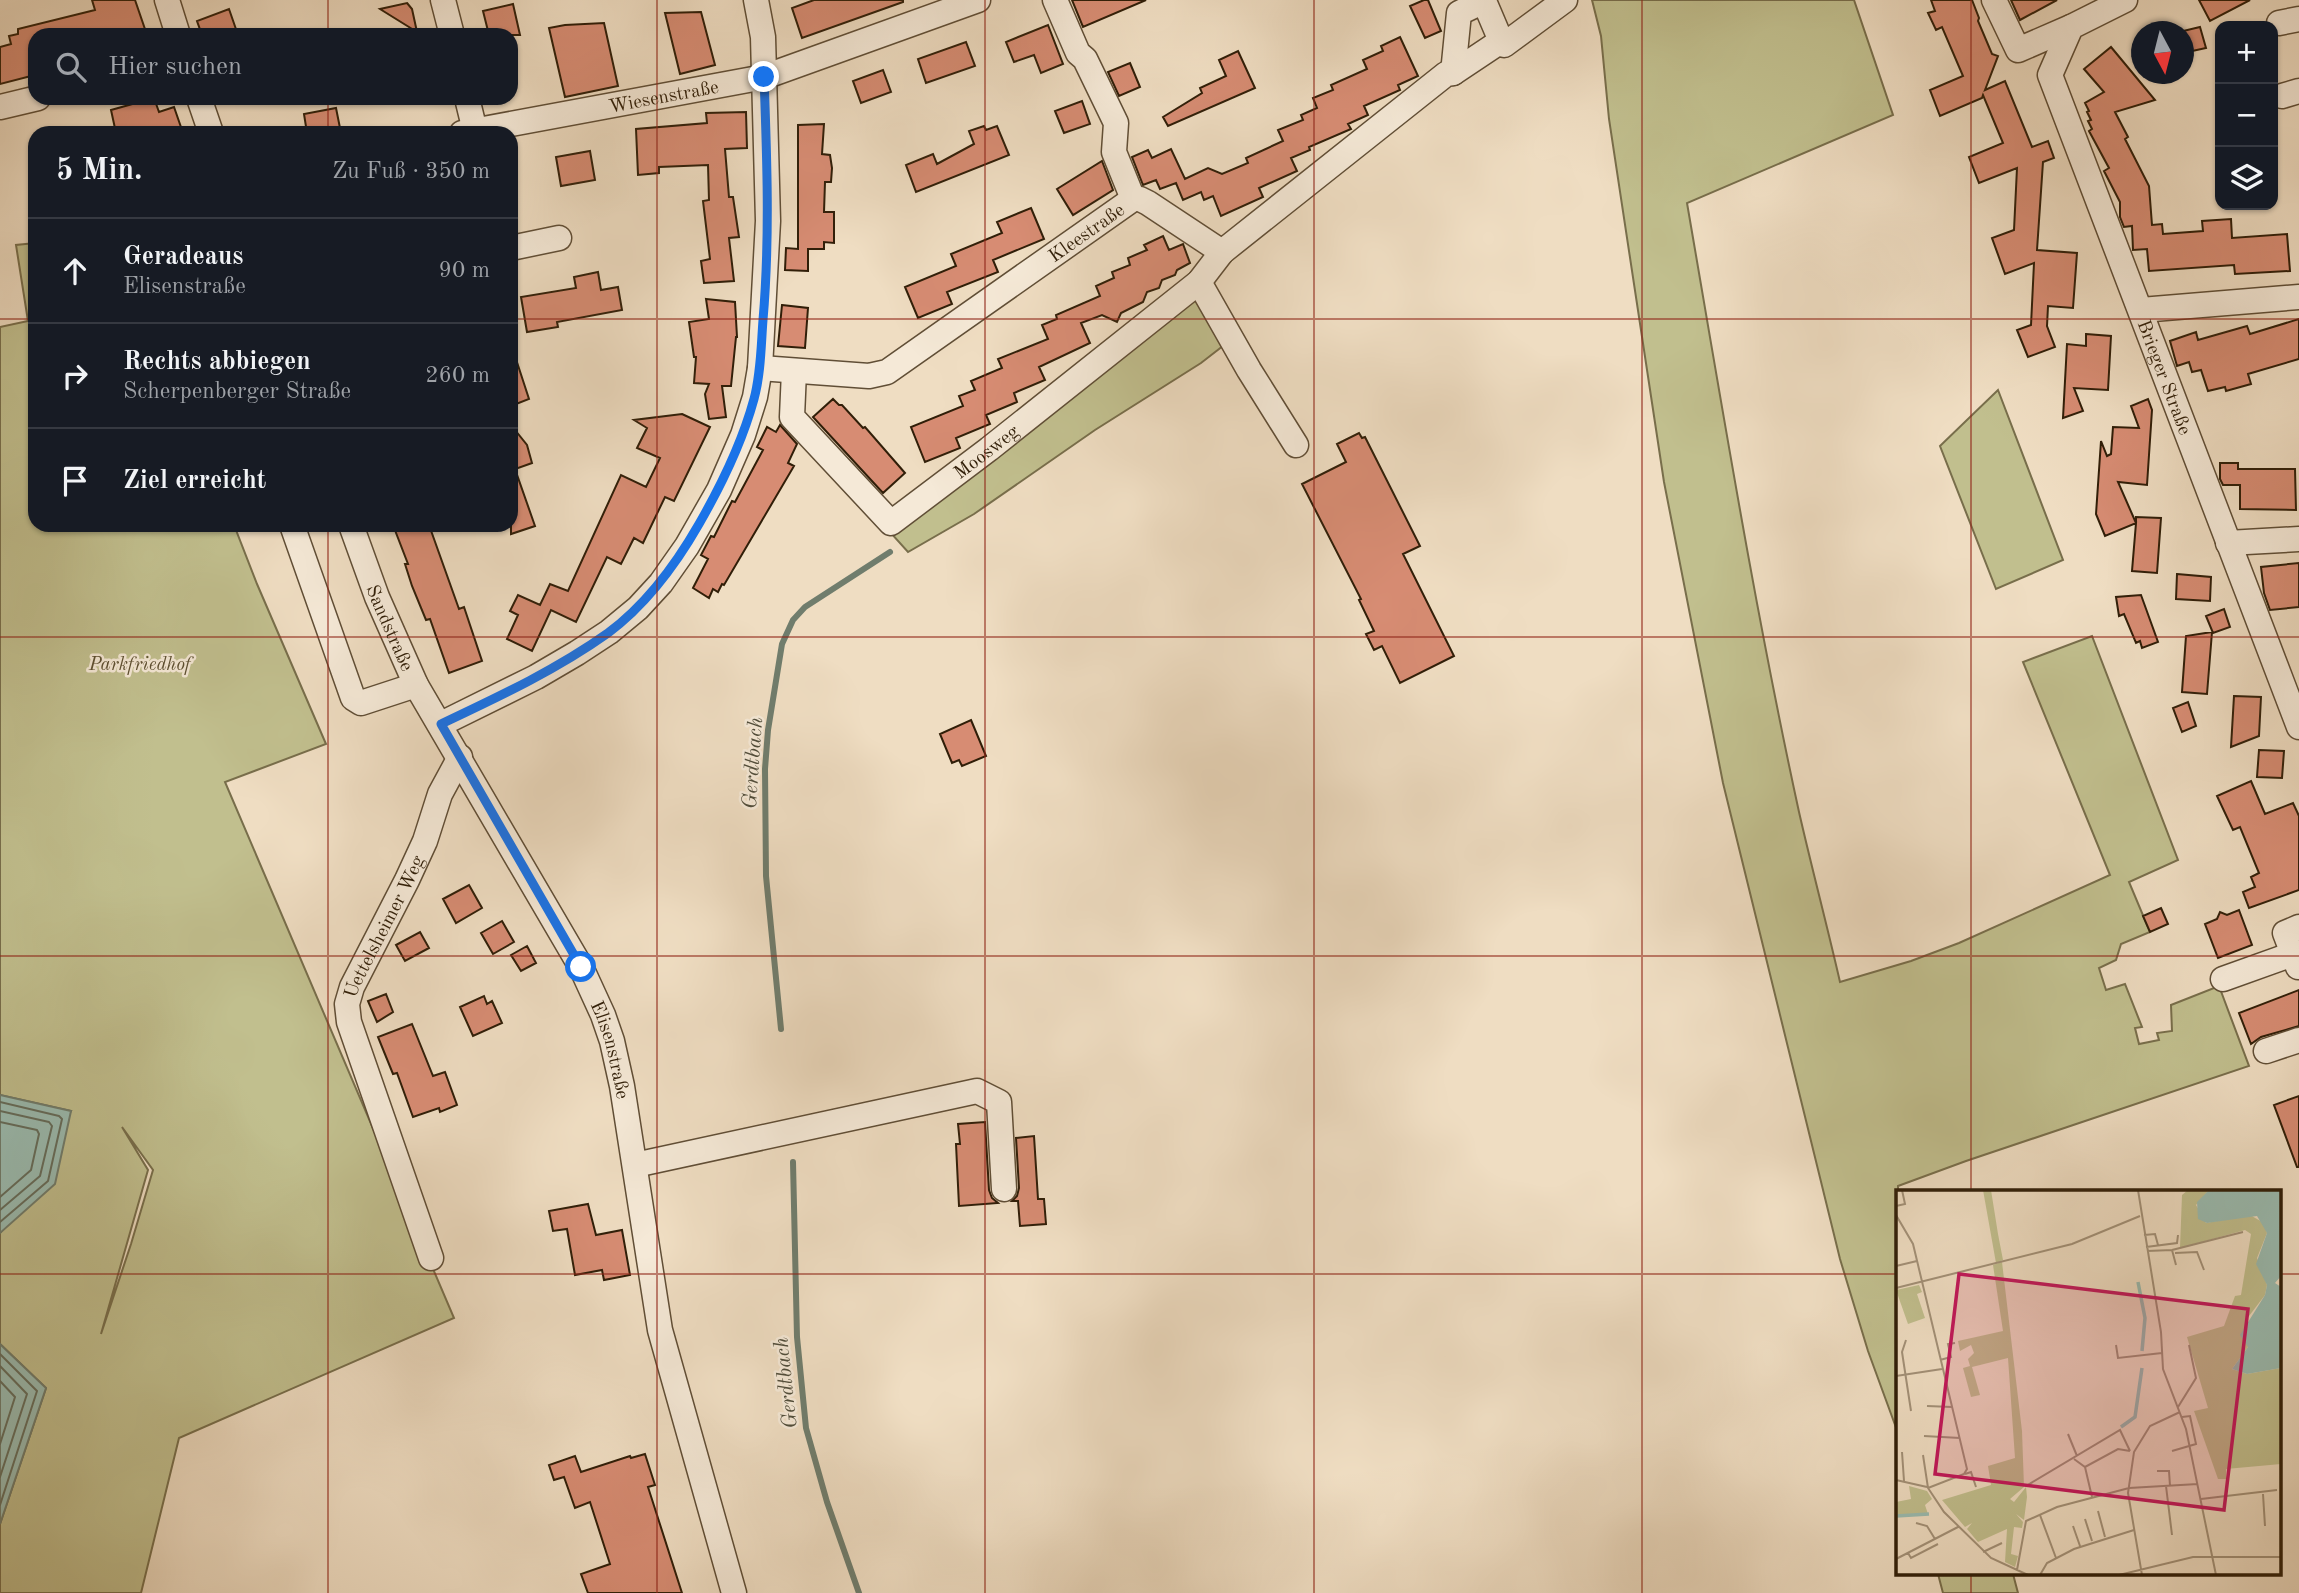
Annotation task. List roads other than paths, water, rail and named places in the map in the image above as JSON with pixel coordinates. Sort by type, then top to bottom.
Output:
[{"type":"street","points":[[167,0],[176,28]]},
{"type":"street","points":[[443,0],[450,28]]},
{"type":"street","points":[[441,724],[536,677],[577,653],[638,608],[661,583],[687,546],[719,490],[743,435],[755,397],[760,369],[768,221],[763,37],[756,0]]},
{"type":"street","name":"Wiesenstraße","points":[[500,126],[764,77],[978,0]]},
{"type":"street","points":[[1055,0],[1078,53],[1085,59],[1116,123],[1114,152],[1133,199]]},
{"type":"street","points":[[1453,73],[1459,13],[1484,1],[1504,46],[1564,0]]},
{"type":"street","points":[[1994,0],[2018,50],[2125,0]]},
{"type":"street","name":"Brieger Straße","points":[[2071,27],[2050,75],[2299,727]]},
{"type":"street","points":[[1222,252],[1446,74],[1453,73],[1502,41]]},
{"type":"street","points":[[0,107],[28,100]]},
{"type":"street","points":[[201,105],[209,126]]},
{"type":"street","points":[[467,105],[468,126]]},
{"type":"street","name":"Kleestraße","points":[[760,369],[869,376],[887,372],[1133,199],[1148,203],[1222,252]]},
{"type":"street","points":[[518,247],[559,238]]},
{"type":"street","name":"Moosweg","points":[[794,371],[792,417],[891,523],[989,449],[1199,282],[1222,252]]},
{"type":"street","points":[[1199,282],[1296,445]]},
{"type":"street","points":[[2140,310],[2299,297]]},
{"type":"street","points":[[294,532],[353,698],[361,703],[416,685]]},
{"type":"street","name":"Sandstraße","points":[[354,532],[377,597],[416,685],[441,724]]},
{"type":"street","points":[[2228,543],[2299,539]]},
{"type":"street","name":"Elisenstraße","points":[[441,724],[581,967],[603,1014],[622,1086],[660,1330],[734,1593]]},
{"type":"street","name":"Uettelsheimer Weg","points":[[431,1258],[349,1022],[347,1004],[352,987],[425,841],[440,794],[460,757]]},
{"type":"street","points":[[2223,979],[2296,961],[2285,933],[2299,928]]},
{"type":"street","points":[[2266,1051],[2299,1040]]},
{"type":"street","points":[[635,1165],[977,1091],[999,1102],[1004,1189]]},
{"type":"water","points":[[0,1095],[71,1111],[55,1184],[0,1233]]},
{"type":"water","points":[[0,1344],[46,1388],[0,1524]]},
{"type":"waterway","name":"Gerdtbach","points":[[781,1029],[766,876],[765,769],[768,730],[782,644],[793,620],[805,607],[890,552]]},
{"type":"waterway","name":"Gerdtbach","points":[[793,1162],[797,1337],[806,1428],[827,1502],[859,1593]]},
{"type":"park label","name":"Parkfriedhof","points":[[140,663]]}]
